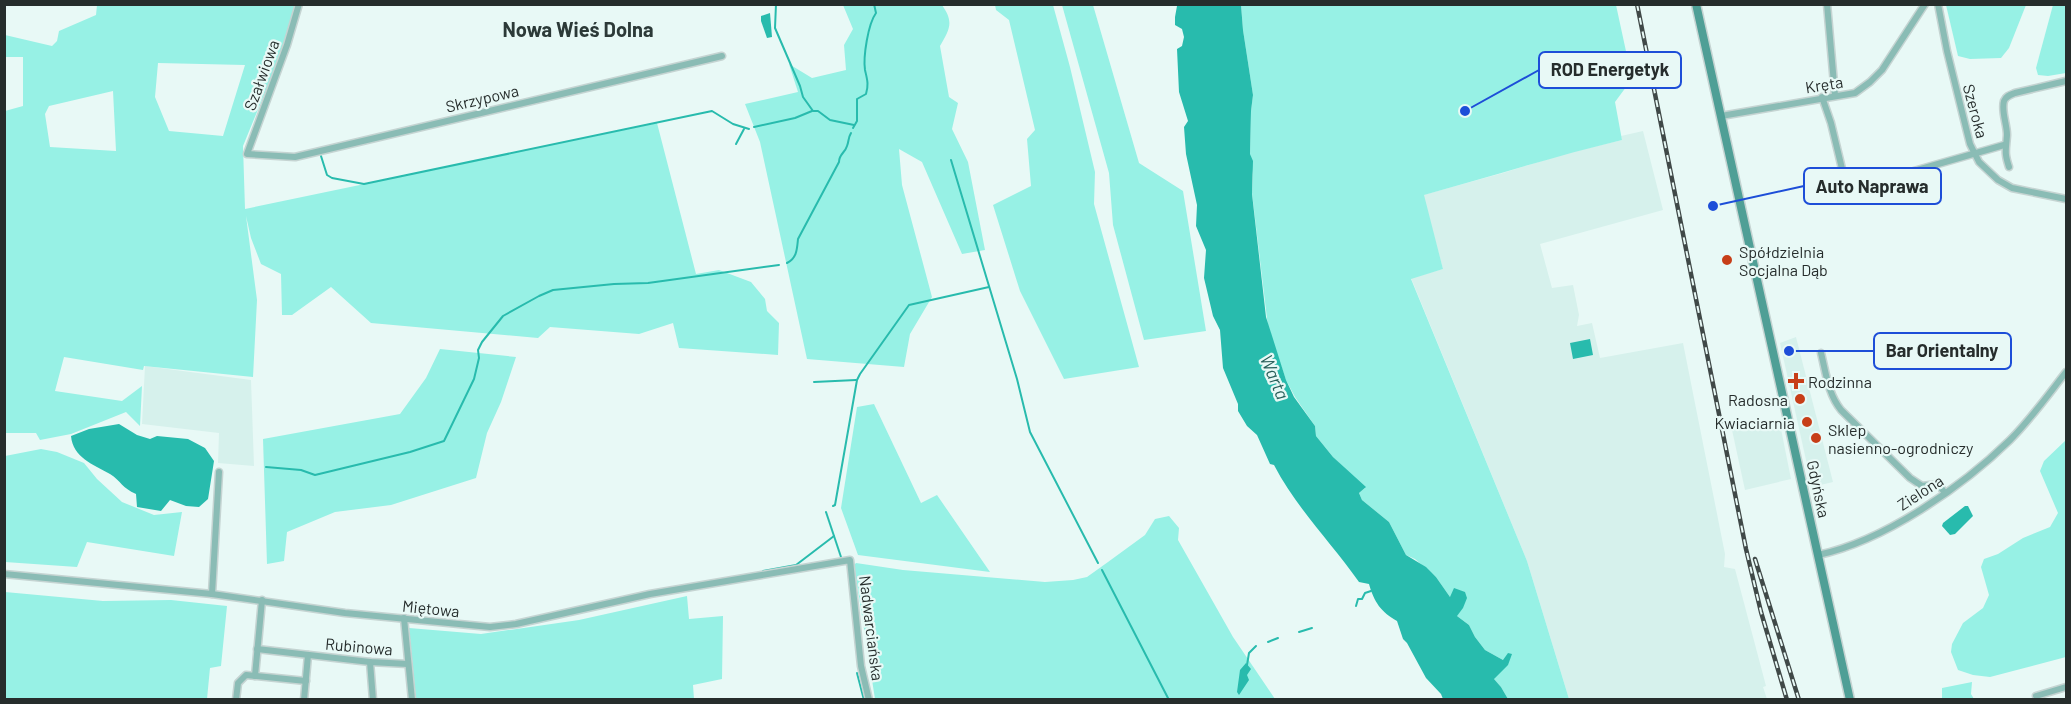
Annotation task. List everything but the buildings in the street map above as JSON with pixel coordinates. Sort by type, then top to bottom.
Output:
[{"type":"main road","name":"Gdyńska","points":[[1696,4],[1850,699]]},
{"type":"street","name":"Szałwiowa","points":[[247,154],[287,45],[299,4]]},
{"type":"street","points":[[1827,4],[1835,95]]},
{"type":"street","name":"Kręta","points":[[1721,116],[1855,93],[1870,82],[1888,62],[1925,4]]},
{"type":"street","name":"Szeroka","points":[[1938,4],[1966,128],[1975,154],[1986,171],[2012,188],[2067,200]]},
{"type":"street","name":"Skrzypowa","points":[[247,154],[295,157],[722,56]]},
{"type":"street","points":[[2009,168],[2004,145],[2007,136],[2003,105],[2008,95],[2067,81]]},
{"type":"street","points":[[1822,97],[1844,177],[1853,186],[2004,145]]},
{"type":"street","points":[[1821,353],[1831,393],[1841,410],[1910,478],[1922,486],[1938,484],[1945,493]]},
{"type":"street","name":"Zielona","points":[[1818,555],[1843,548],[1882,531],[1945,493],[2010,440],[2067,372]]},
{"type":"street","points":[[212,594],[219,472]]},
{"type":"street","name":"Miętowa","points":[[4,573],[212,594],[345,613],[497,627],[650,594],[850,560]]},
{"type":"street","name":"Nadwarciańska","points":[[850,560],[861,666],[869,699]]},
{"type":"street","points":[[255,676],[261,600]]},
{"type":"street","points":[[404,618],[412,699]]},
{"type":"street","name":"Rubinowa","points":[[257,649],[408,664]]},
{"type":"street","name":"Rubinowa","points":[[304,699],[308,655]]},
{"type":"street","points":[[370,662],[373,699]]},
{"type":"street","points":[[236,699],[238,683],[246,675],[306,681]]},
{"type":"street","points":[[2036,696],[2067,687]]},
{"type":"shaded area","points":[[1946,4],[2026,5],[2009,48],[2001,58],[1970,59],[1958,56]]},
{"type":"shaded area","points":[[97,5],[295,5],[282,51],[243,146],[245,209],[657,123],[696,274],[719,270],[751,282],[765,299],[767,311],[779,323],[778,355],[679,348],[673,323],[639,334],[550,327],[538,338],[371,323],[331,287],[292,315],[282,315],[281,274],[261,264],[246,216],[257,300],[253,377],[144,366],[143,370],[64,357],[55,391],[122,401],[142,386],[140,426],[126,412],[71,434],[40,440],[36,433],[5,433],[5,111],[23,106],[23,57],[5,57],[5,35],[52,46],[57,41],[59,31],[96,15]],"holes":[[[158,63],[245,65],[223,136],[169,131],[155,97]],[[113,91],[116,151],[50,147],[45,114],[49,106]]]},
{"type":"shaded area","points":[[843,5],[942,5],[949,21],[948,30],[940,46],[949,97],[958,103],[952,129],[968,162],[985,250],[962,254],[922,162],[899,149],[902,185],[932,297],[910,334],[904,367],[807,359],[760,142],[745,104],[798,92],[789,64],[812,78],[846,70],[844,45],[853,29]]},
{"type":"shaded area","points":[[995,5],[1053,5],[1095,172],[1094,204],[1139,367],[1064,379],[1020,291],[993,205],[1031,186],[1027,139],[1035,130],[1009,20],[996,10]]},
{"type":"shaded area","points":[[1062,5],[1093,5],[1139,163],[1183,191],[1206,331],[1144,340],[1113,225],[1109,173]]},
{"type":"shaded area","points":[[1241,5],[1616,5],[1632,79],[1615,102],[1622,140],[1424,195],[1443,269],[1411,279],[1527,561],[1569,699],[1508,699],[1494,679],[1503,660],[1485,650],[1469,625],[1457,616],[1450,597],[1436,577],[1415,559],[1406,555],[1389,522],[1362,500],[1359,493],[1365,488],[1333,457],[1316,436],[1315,426],[1286,380],[1268,327],[1252,193],[1253,174],[1250,154],[1253,95]]},
{"type":"shaded area","points":[[2053,5],[2066,5],[2066,73],[2038,75],[2036,68]]},
{"type":"shaded area","points":[[1643,131],[1663,210],[1540,244],[1552,288],[1573,285],[1579,315],[1577,326],[1592,323],[1600,358],[1683,343],[1725,554],[1724,567],[1735,569],[1766,686],[1763,687],[1767,699],[1569,699],[1527,561],[1411,278],[1443,269],[1423,195],[1564,154],[1622,140],[1621,136]]},
{"type":"shaded area","points":[[1796,337],[1833,482],[1812,487],[1780,343]]},
{"type":"shaded area","points":[[440,349],[516,357],[501,402],[487,433],[476,478],[391,505],[335,512],[287,532],[284,561],[267,564],[263,439],[400,414],[426,378]]},
{"type":"shaded area","points":[[145,366],[251,380],[254,466],[218,463],[219,433],[142,424]]},
{"type":"shaded area","points":[[874,404],[921,503],[937,495],[990,572],[858,555],[841,508],[857,407]]},
{"type":"shaded area","points":[[1779,419],[1791,479],[1745,490],[1732,430]]},
{"type":"shaded area","points":[[2066,440],[2066,657],[1990,677],[1958,670],[1951,652],[1952,644],[1963,623],[1983,608],[1989,595],[1981,567],[1984,559],[1998,554],[2023,538],[2050,527],[2058,513],[2040,471],[2044,461]]},
{"type":"shaded area","points":[[41,449],[57,452],[84,463],[97,479],[122,502],[154,515],[182,512],[174,556],[87,542],[77,567],[5,562],[5,456]]},
{"type":"shaded area","points":[[1169,516],[1179,528],[1178,540],[1233,637],[1275,699],[875,699],[854,565],[856,563],[903,570],[1045,582],[1073,580],[1087,577],[1145,535],[1155,519]]},
{"type":"shaded area","points":[[5,592],[103,601],[171,600],[227,606],[221,666],[210,668],[207,699],[5,699]]},
{"type":"shaded area","points":[[687,596],[689,619],[723,616],[722,679],[693,685],[694,699],[416,699],[409,628],[481,634],[579,620]]},
{"type":"shaded area","points":[[1972,682],[1971,694],[1974,699],[1942,699],[1942,688]]},
{"type":"water","name":"Warta","points":[[1180,4],[1241,5],[1253,95],[1250,154],[1253,161],[1252,194],[1266,317],[1286,380],[1294,397],[1315,426],[1316,436],[1333,457],[1366,487],[1359,493],[1362,500],[1389,522],[1406,555],[1426,567],[1450,597],[1454,588],[1465,592],[1467,598],[1457,616],[1469,625],[1485,650],[1503,660],[1508,653],[1512,654],[1508,665],[1494,679],[1508,699],[1443,699],[1426,678],[1403,639],[1397,621],[1382,610],[1369,584],[1359,582],[1304,511],[1274,465],[1270,464],[1257,435],[1247,426],[1238,411],[1238,404],[1223,368],[1220,330],[1213,316],[1204,278],[1206,250],[1196,226],[1197,205],[1186,154],[1184,127],[1188,121],[1179,92],[1177,49],[1182,46],[1184,37],[1182,29],[1175,25],[1175,17],[1177,6]]},
{"type":"water","points":[[770,13],[772,37],[767,38],[761,16]]},
{"type":"water","points":[[1590,339],[1593,355],[1573,359],[1570,343]]},
{"type":"water","points":[[119,424],[137,435],[150,439],[157,436],[188,439],[205,448],[214,461],[208,499],[199,507],[186,506],[170,500],[161,511],[137,507],[136,494],[110,474],[85,460],[76,450],[71,436],[89,429]]},
{"type":"water","points":[[1968,506],[1973,516],[1955,534],[1950,535],[1942,526],[1943,523]]},
{"type":"water","points":[[1246,663],[1251,669],[1247,675],[1249,680],[1239,695],[1237,692],[1240,670]]},
{"type":"waterway","points":[[776,4],[775,28],[803,97],[813,111],[818,111],[830,120],[854,125]]},
{"type":"waterway","points":[[853,128],[857,121],[857,99],[866,94],[867,90],[865,57],[868,32],[876,13],[874,4]]},
{"type":"waterway","points":[[321,156],[327,175],[364,184],[712,111],[733,124],[749,129]]},
{"type":"waterway","points":[[754,127],[795,118],[812,111]]},
{"type":"waterway","points":[[736,144],[744,129]]},
{"type":"waterway","points":[[787,263],[795,256],[798,239],[839,162],[851,133]]},
{"type":"waterway","points":[[951,160],[1017,379],[1030,432],[1098,563]]},
{"type":"waterway","points":[[266,467],[301,470],[315,475],[410,452],[444,441],[474,379],[479,358],[478,350],[482,342],[503,316],[553,290],[648,283],[779,265]]},
{"type":"waterway","points":[[833,506],[857,380],[909,305],[989,287]]},
{"type":"waterway","points":[[814,382],[856,380]]},
{"type":"waterway","points":[[826,512],[841,557]]},
{"type":"waterway","points":[[763,571],[796,565],[834,536]]},
{"type":"waterway","points":[[1102,570],[1169,700]]},
{"type":"waterway","points":[[1356,606],[1358,599],[1362,599],[1365,593],[1371,591]]},
{"type":"waterway","points":[[1299,632],[1312,628]]},
{"type":"waterway","points":[[1268,642],[1278,638]]},
{"type":"waterway","points":[[1247,665],[1249,653],[1256,646]]},
{"type":"waterway","points":[[857,673],[864,700]]},
{"type":"railway","points":[[1637,4],[1746,549],[1761,612],[1787,700]]},
{"type":"railway","points":[[1755,559],[1799,700]]},
{"type":"place","name":"ROD Energetyk","points":[[1465,111]]},
{"type":"place","name":"Auto Naprawa","points":[[1713,206]]},
{"type":"place","name":"Spółdzielnia Socjalna Dąb","points":[[1727,260]]},
{"type":"place","name":"Bar Orientalny","points":[[1789,351]]},
{"type":"place","name":"Rodzinna","points":[[1796,381]]},
{"type":"place","name":"Radosna","points":[[1800,399]]},
{"type":"place","name":"Kwiaciarnia","points":[[1807,422]]},
{"type":"place","name":"Sklep nasienno-ogrodniczy","points":[[1816,438]]},
{"type":"district","name":"Nowa Wieś Dolna","points":[[578,29]]}]
